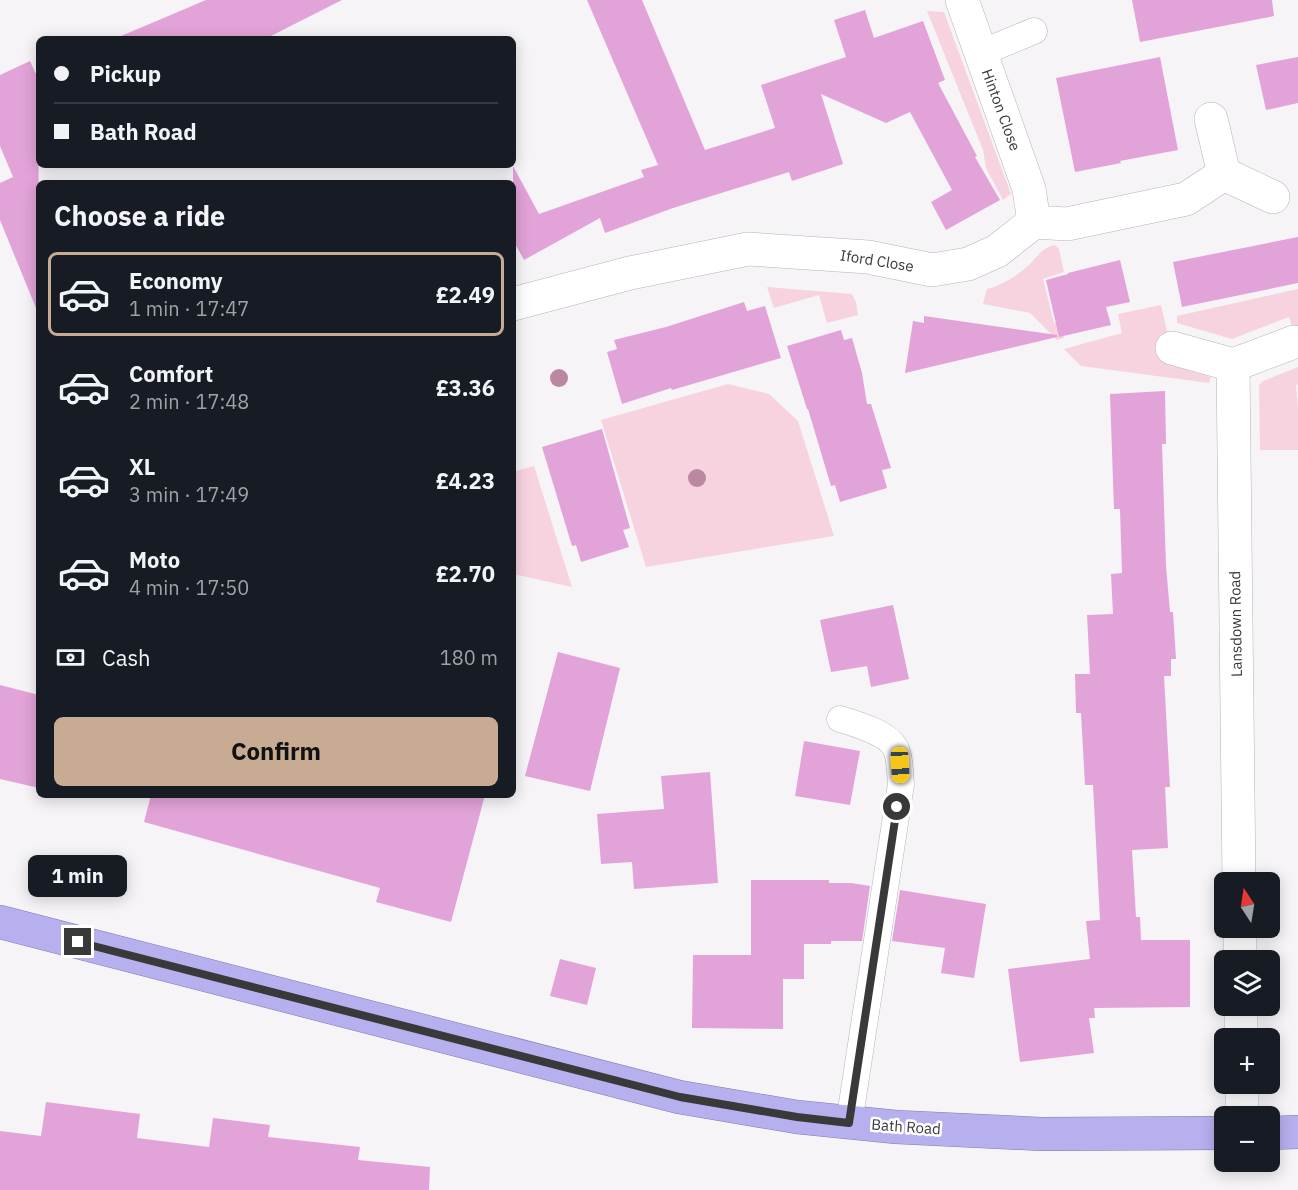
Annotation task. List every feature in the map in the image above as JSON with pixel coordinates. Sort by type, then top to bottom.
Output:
[{"type":"highway","name":"Bath Road","points":[[0,922],[680,1097],[797,1117],[896,1127],[1041,1134],[1214,1133]]},
{"type":"highway","points":[[1280,1132],[1298,1132]]},
{"type":"street","name":"Hinton Close","points":[[962,0],[1029,189],[1034,222]]},
{"type":"street","points":[[1211,119],[1224,174]]},
{"type":"street","points":[[1034,222],[1067,224],[1186,199],[1224,174]]},
{"type":"street","points":[[1224,174],[1273,197]]},
{"type":"street","name":"Iford Close","points":[[516,303],[630,273],[748,249],[868,257],[932,270],[968,264],[997,251],[1034,222]]},
{"type":"street","points":[[1172,348],[1233,365],[1294,342]]},
{"type":"street","name":"Lansdown Road","points":[[1233,365],[1239,872]]},
{"type":"lane","points":[[981,53],[1034,31]]},
{"type":"lane","points":[[840,718],[878,732],[895,747],[900,765],[901,784],[849,1123]]},
{"type":"shaded area","points":[[927,11],[944,12],[1011,194],[1003,200],[986,168],[983,150]]},
{"type":"shaded area","points":[[1055,245],[1059,249],[1064,272],[1043,279],[1054,323],[1060,323],[1064,338],[1057,340],[1030,313],[983,304],[987,289],[1014,276],[1044,250]]},
{"type":"shaded area","points":[[767,287],[852,294],[858,315],[827,323],[819,295],[774,308]]},
{"type":"shaded area","points":[[1298,289],[1298,345],[1289,317],[1232,339],[1177,323],[1177,316]]},
{"type":"shaded area","points":[[1161,305],[1167,331],[1174,334],[1167,364],[1211,377],[1209,383],[1081,366],[1064,349],[1122,333],[1118,314]]},
{"type":"shaded area","points":[[1298,367],[1298,384],[1296,385],[1298,450],[1260,450],[1259,385],[1263,381]]},
{"type":"shaded area","points":[[728,384],[769,394],[798,421],[834,536],[646,567],[601,420]]},
{"type":"shaded area","points":[[534,466],[572,587],[516,575],[516,471]]},
{"type":"building","points":[[206,0],[342,0],[271,36],[121,36]]},
{"type":"building","points":[[587,0],[642,0],[705,150],[775,128],[761,85],[846,57],[834,20],[865,10],[874,38],[923,21],[945,80],[938,83],[977,156],[975,157],[1000,200],[946,230],[931,202],[952,190],[910,112],[886,123],[821,94],[843,164],[792,181],[789,172],[673,208],[605,233],[600,218],[524,260],[516,245],[516,180],[513,180],[513,168],[539,214],[644,177],[641,170],[658,165]]},
{"type":"building","points":[[1132,0],[1272,0],[1274,16],[1140,42]]},
{"type":"building","points":[[1160,57],[1178,150],[1075,172],[1056,78]]},
{"type":"building","points":[[1298,57],[1298,103],[1266,110],[1256,65]]},
{"type":"building","points":[[30,61],[36,74],[36,168],[39,168],[39,180],[36,180],[36,308],[0,220],[0,183],[13,177],[0,146],[0,75]]},
{"type":"building","points":[[1298,237],[1298,283],[1182,307],[1173,262]]},
{"type":"building","points":[[1120,260],[1130,302],[1106,307],[1111,325],[1059,337],[1046,280]]},
{"type":"building","points":[[744,302],[747,311],[765,306],[781,358],[622,404],[607,352],[617,349],[614,340],[666,327]]},
{"type":"building","points":[[924,316],[1057,335],[1057,337],[905,373],[913,321],[924,323]]},
{"type":"building","points":[[841,330],[844,340],[852,338],[862,373],[867,404],[871,404],[891,468],[882,470],[887,488],[840,502],[835,485],[831,486],[787,346]]},
{"type":"building","points":[[1165,391],[1166,444],[1162,444],[1166,566],[1170,612],[1173,612],[1176,659],[1171,659],[1171,676],[1164,676],[1170,787],[1165,787],[1168,848],[1132,850],[1136,917],[1140,917],[1141,940],[1190,940],[1190,1007],[1094,1008],[1095,1018],[1089,1018],[1094,1053],[1020,1062],[1008,969],[1090,959],[1086,921],[1100,920],[1093,785],[1085,785],[1081,713],[1076,713],[1075,674],[1090,674],[1087,615],[1113,614],[1111,574],[1122,573],[1120,509],[1114,509],[1110,394]]},
{"type":"building","points":[[602,429],[630,528],[623,530],[629,547],[581,562],[576,545],[572,546],[542,447]]},
{"type":"building","points":[[893,605],[909,679],[871,687],[867,666],[831,672],[820,620]]},
{"type":"building","points":[[558,652],[620,668],[590,791],[525,776]]},
{"type":"building","points":[[0,685],[36,694],[36,787],[0,779]]},
{"type":"building","points":[[804,741],[860,751],[850,805],[795,796]]},
{"type":"building","points":[[710,772],[718,883],[634,889],[632,862],[601,864],[597,814],[664,809],[661,776]]},
{"type":"building","points":[[150,798],[484,798],[451,922],[376,902],[380,888],[144,822]]},
{"type":"building","points":[[751,880],[829,880],[829,883],[870,886],[862,941],[804,944],[804,979],[783,979],[783,1029],[692,1028],[693,955],[751,955]]},
{"type":"building","points":[[900,890],[986,904],[974,978],[941,973],[945,948],[892,941]]},
{"type":"building","points":[[560,959],[596,968],[587,1005],[550,996]]},
{"type":"building","points":[[46,1102],[140,1114],[137,1138],[209,1147],[213,1118],[270,1125],[268,1137],[360,1147],[358,1160],[430,1167],[429,1190],[0,1190],[0,1131],[41,1136]]},
{"type":"route","points":[[78,942],[680,1097],[797,1117],[849,1123],[897,807]]}]
